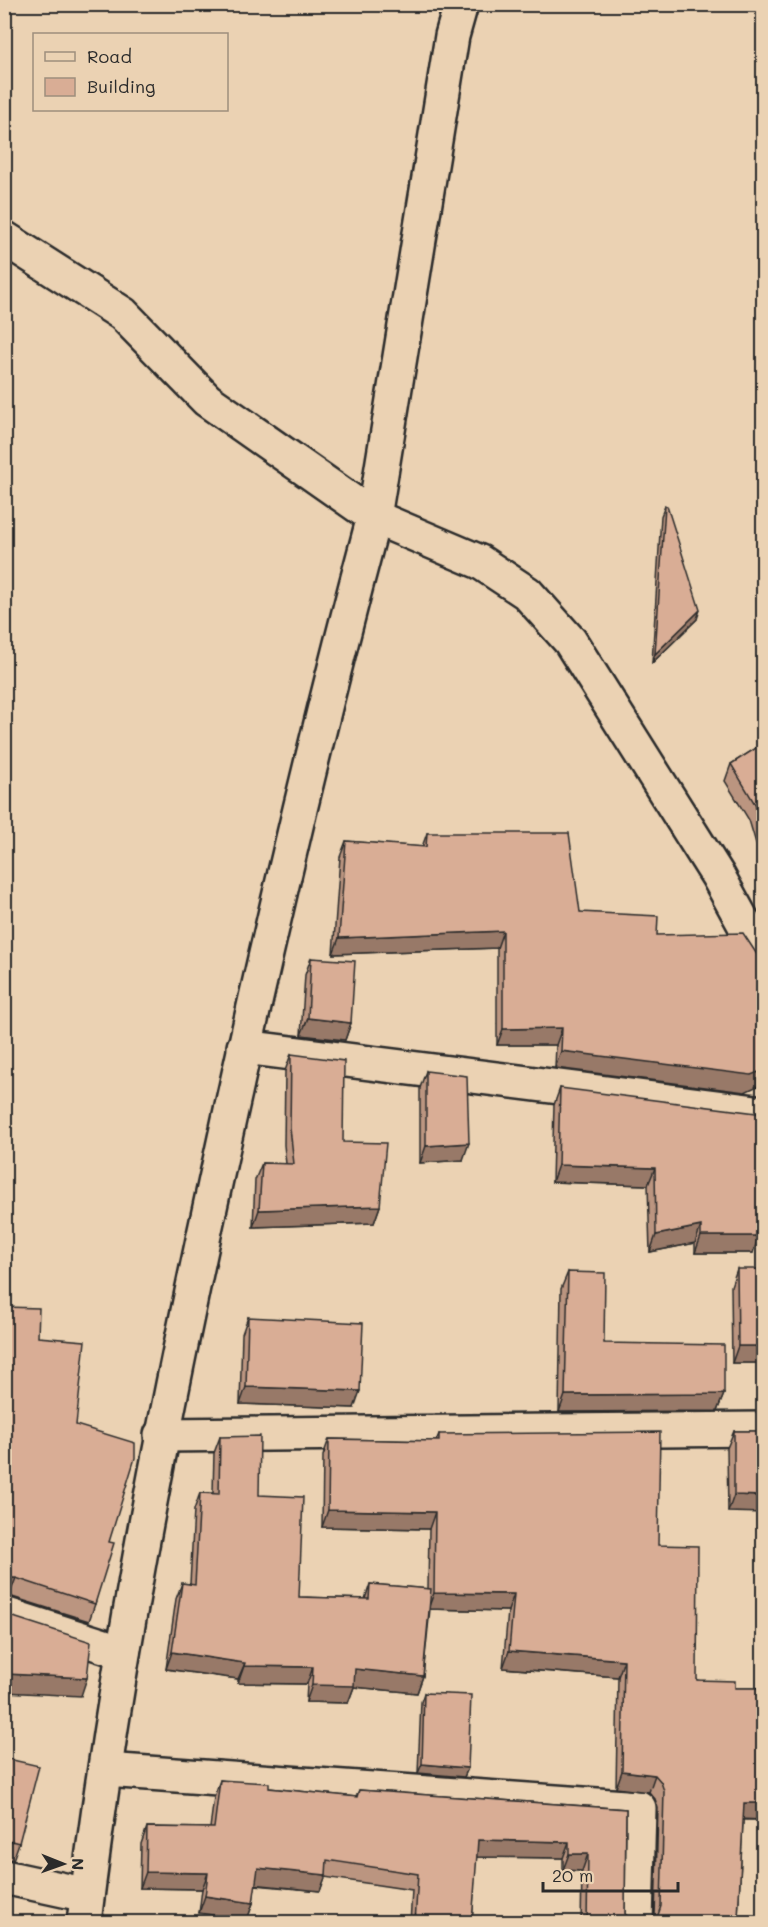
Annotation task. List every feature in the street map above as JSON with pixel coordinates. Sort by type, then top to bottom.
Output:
[{"type":"street","points":[[4,1877],[85,1909],[123,1652],[161,1435],[244,1047],[327,691],[374,517],[452,36],[461,4]]},
{"type":"street","points":[[4,238],[123,314],[207,400],[374,517],[480,562],[527,593],[570,641],[718,876],[764,960]]},
{"type":"street","points":[[244,1047],[764,1113]]},
{"type":"street","points":[[161,1435],[764,1429]]},
{"type":"street","points":[[4,1614],[123,1652]]},
{"type":"street","points":[[106,1770],[639,1808],[636,1923]]},
{"type":"building","points":[[665,506],[667,506],[700,610],[655,654]]},
{"type":"building","points":[[764,743],[764,833],[755,804],[731,764]]},
{"type":"building","points":[[427,833],[569,833],[580,912],[658,916],[657,935],[743,933],[760,959],[764,960],[764,1070],[751,1075],[561,1051],[562,1028],[503,1029],[503,931],[339,938],[346,841],[426,847]]},
{"type":"building","points":[[311,958],[355,961],[351,1023],[308,1018]]},
{"type":"building","points":[[291,1054],[344,1061],[343,1142],[386,1143],[380,1206],[259,1210],[262,1163],[294,1164],[290,1128]]},
{"type":"building","points":[[426,1071],[467,1076],[469,1143],[426,1146]]},
{"type":"building","points":[[560,1088],[764,1114],[764,1187],[760,1187],[759,1236],[701,1236],[701,1226],[656,1235],[655,1168],[558,1165]]},
{"type":"building","points":[[737,1269],[764,1269],[764,1346],[738,1346]]},
{"type":"building","points":[[568,1272],[605,1273],[604,1343],[724,1345],[724,1394],[565,1395]]},
{"type":"building","points":[[4,1307],[39,1308],[38,1337],[85,1341],[76,1425],[135,1443],[135,1458],[109,1542],[114,1543],[95,1604],[16,1578],[4,1579]]},
{"type":"building","points":[[248,1317],[363,1323],[360,1391],[246,1387]]},
{"type":"building","points":[[734,1431],[764,1431],[764,1496],[734,1495]]},
{"type":"building","points":[[660,1432],[658,1545],[698,1546],[697,1680],[735,1681],[735,1688],[764,1688],[764,1803],[744,1803],[738,1918],[764,1919],[764,1923],[648,1923],[658,1915],[661,1906],[664,1791],[655,1775],[622,1771],[624,1660],[509,1651],[514,1594],[434,1593],[435,1512],[328,1510],[329,1439],[439,1441],[439,1434]]},
{"type":"building","points":[[260,1436],[259,1495],[303,1497],[299,1597],[369,1599],[370,1584],[431,1589],[423,1676],[355,1669],[354,1686],[312,1685],[313,1667],[244,1666],[245,1663],[172,1652],[182,1583],[195,1585],[200,1493],[219,1494],[220,1437]]},
{"type":"building","points":[[4,1614],[91,1642],[87,1678],[7,1674],[6,1688],[4,1688]]},
{"type":"building","points":[[424,1693],[471,1695],[468,1768],[422,1764]]},
{"type":"building","points":[[4,1758],[39,1766],[19,1843],[4,1839]]},
{"type":"building","points":[[220,1780],[269,1783],[269,1788],[357,1797],[359,1790],[626,1809],[625,1914],[636,1923],[587,1923],[588,1854],[569,1854],[569,1842],[478,1840],[472,1923],[415,1923],[418,1874],[327,1860],[326,1875],[258,1868],[253,1903],[205,1896],[208,1873],[146,1872],[147,1827],[214,1828]]}]
